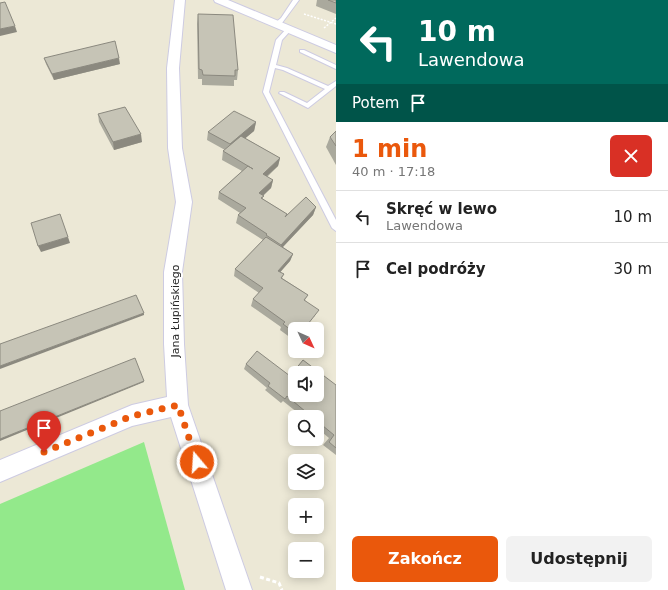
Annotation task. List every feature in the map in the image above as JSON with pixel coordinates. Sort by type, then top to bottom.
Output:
[{"type":"street","name":"Jana Łupińskiego","points":[[180,0],[173,68],[175,148],[184,202],[174,272],[174,344],[178,405],[239,590]]},
{"type":"street","points":[[219,0],[336,49]]},
{"type":"street","points":[[0,471],[132,416],[178,405]]},
{"type":"lane","points":[[277,24],[296,0]]},
{"type":"lane","points":[[289,29],[279,40],[266,92],[336,228]]},
{"type":"lane","points":[[302,51],[336,67]]},
{"type":"lane","points":[[273,66],[285,69],[329,89]]},
{"type":"lane","points":[[282,93],[308,106],[336,83]]},
{"type":"green space","points":[[144,442],[185,590],[0,590],[0,504]]},
{"type":"building","points":[[328,0],[336,0],[336,3]]},
{"type":"building","points":[[5,2],[15,26],[0,29],[0,3]]},
{"type":"building","points":[[198,14],[233,15],[238,70],[235,70],[235,76],[203,75],[202,70],[199,69]]},
{"type":"building","points":[[115,41],[119,58],[52,74],[44,58]]},
{"type":"building","points":[[125,107],[141,134],[113,142],[98,114]]},
{"type":"building","points":[[234,111],[256,122],[230,144],[208,132]]},
{"type":"building","points":[[336,131],[336,146],[330,137]]},
{"type":"building","points":[[241,136],[280,158],[263,174],[273,180],[259,193],[264,196],[261,198],[287,214],[285,217],[306,197],[316,207],[281,245],[238,215],[246,208],[219,192],[248,166],[223,151]]},
{"type":"building","points":[[60,214],[68,237],[38,246],[31,223]]},
{"type":"building","points":[[266,237],[293,254],[278,271],[284,274],[281,278],[308,295],[304,300],[319,310],[310,322],[288,322],[288,328],[283,324],[285,322],[253,299],[263,288],[235,269]]},
{"type":"building","points":[[136,295],[144,313],[0,366],[0,344]]},
{"type":"building","points":[[257,351],[288,374],[288,397],[287,396],[285,399],[268,386],[270,383],[246,364]]},
{"type":"building","points":[[135,358],[144,381],[0,439],[0,411]]},
{"type":"building","points":[[303,360],[311,366],[298,366]]},
{"type":"building","points":[[324,376],[336,385],[336,448],[329,442],[334,435],[324,427],[324,410],[304,410],[294,402],[324,402]]},
{"type":"route","points":[[44,452],[132,416],[178,405],[197,462]]}]
